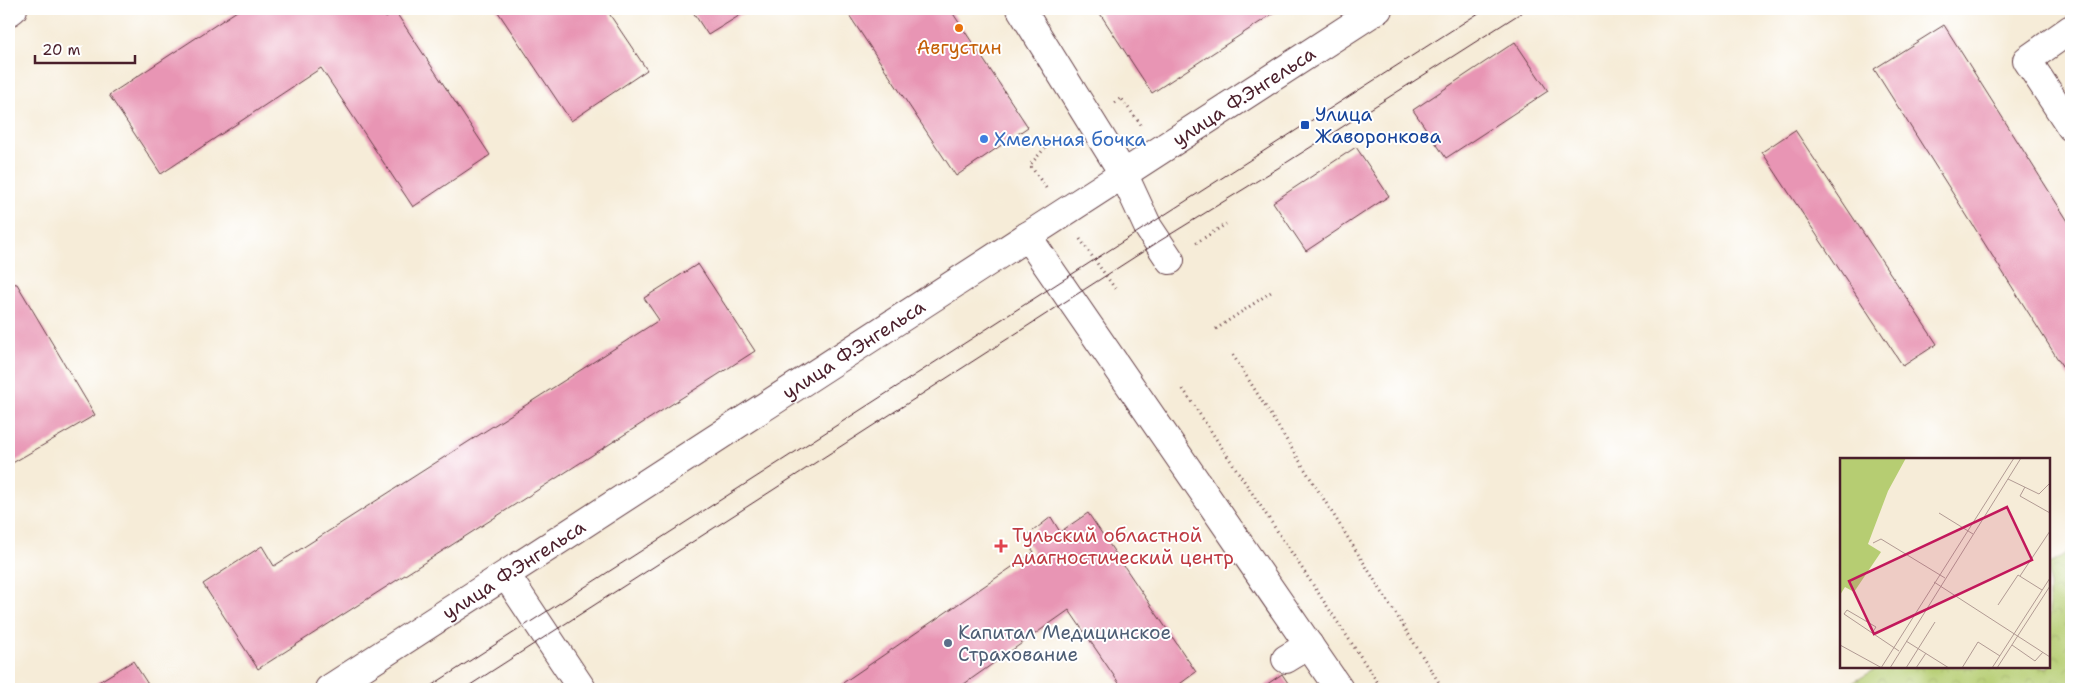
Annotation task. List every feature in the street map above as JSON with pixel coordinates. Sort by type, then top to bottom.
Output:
[{"type":"street","points":[[9,12],[13,9]]},
{"type":"street","points":[[1021,9],[1122,174],[1148,227],[1170,260]]},
{"type":"street","name":"улица Ф.Энгельса","points":[[328,689],[1378,9]]},
{"type":"street","points":[[2071,29],[2027,60],[2071,127]]},
{"type":"street","points":[[1027,236],[1339,689]]},
{"type":"street","points":[[506,575],[582,689]]},
{"type":"street","points":[[1286,660],[1309,645]]},
{"type":"path","points":[[1210,234],[1226,224]]},
{"type":"path","points":[[1216,329],[1271,292]]},
{"type":"path","points":[[1233,355],[1443,689]]},
{"type":"path","points":[[1183,389],[1382,689]]},
{"type":"green space","points":[[2071,550],[2071,689],[1842,689],[1877,668],[2050,668],[2050,563]]},
{"type":"building","points":[[240,9],[380,9],[386,18],[395,11],[490,155],[413,207],[321,68],[161,174],[109,95]]},
{"type":"building","points":[[496,9],[606,9],[647,70],[571,121]]},
{"type":"building","points":[[691,9],[750,9],[708,35]]},
{"type":"building","points":[[845,9],[950,9],[1028,127],[956,176]]},
{"type":"building","points":[[1097,9],[1280,9],[1152,93]]},
{"type":"building","points":[[1944,25],[2071,226],[2071,380],[1874,69]]},
{"type":"building","points":[[1515,42],[1548,91],[1446,158],[1413,110]]},
{"type":"building","points":[[1795,130],[1937,344],[1903,366],[1762,152]]},
{"type":"building","points":[[1356,147],[1389,196],[1306,251],[1273,202]]},
{"type":"building","points":[[698,264],[755,351],[258,669],[203,584],[262,546],[274,566],[659,320],[644,298]]},
{"type":"building","points":[[9,283],[17,284],[95,415],[9,465]]},
{"type":"building","points":[[1088,513],[1196,672],[1173,689],[1123,689],[1069,610],[957,689],[834,689],[1034,552],[1024,538],[1051,517],[1060,532]]},
{"type":"building","points":[[133,661],[151,689],[87,689]]},
{"type":"building","points":[[1282,674],[1292,689],[1265,689],[1263,687]]},
{"type":"tram line","points":[[426,689],[1485,9]]},
{"type":"tram line","points":[[464,689],[1158,242],[1527,9]]},
{"type":"place","name":"Августин","points":[[959,28]]},
{"type":"place","name":"Улица Жаворонкова","points":[[1305,125]]},
{"type":"place","name":"Хмельная бочка","points":[[984,139]]},
{"type":"place","name":"Тульский областной диагностический центр","points":[[1001,546]]},
{"type":"place","name":"Капитал Медицинское Страхование","points":[[948,643]]}]
